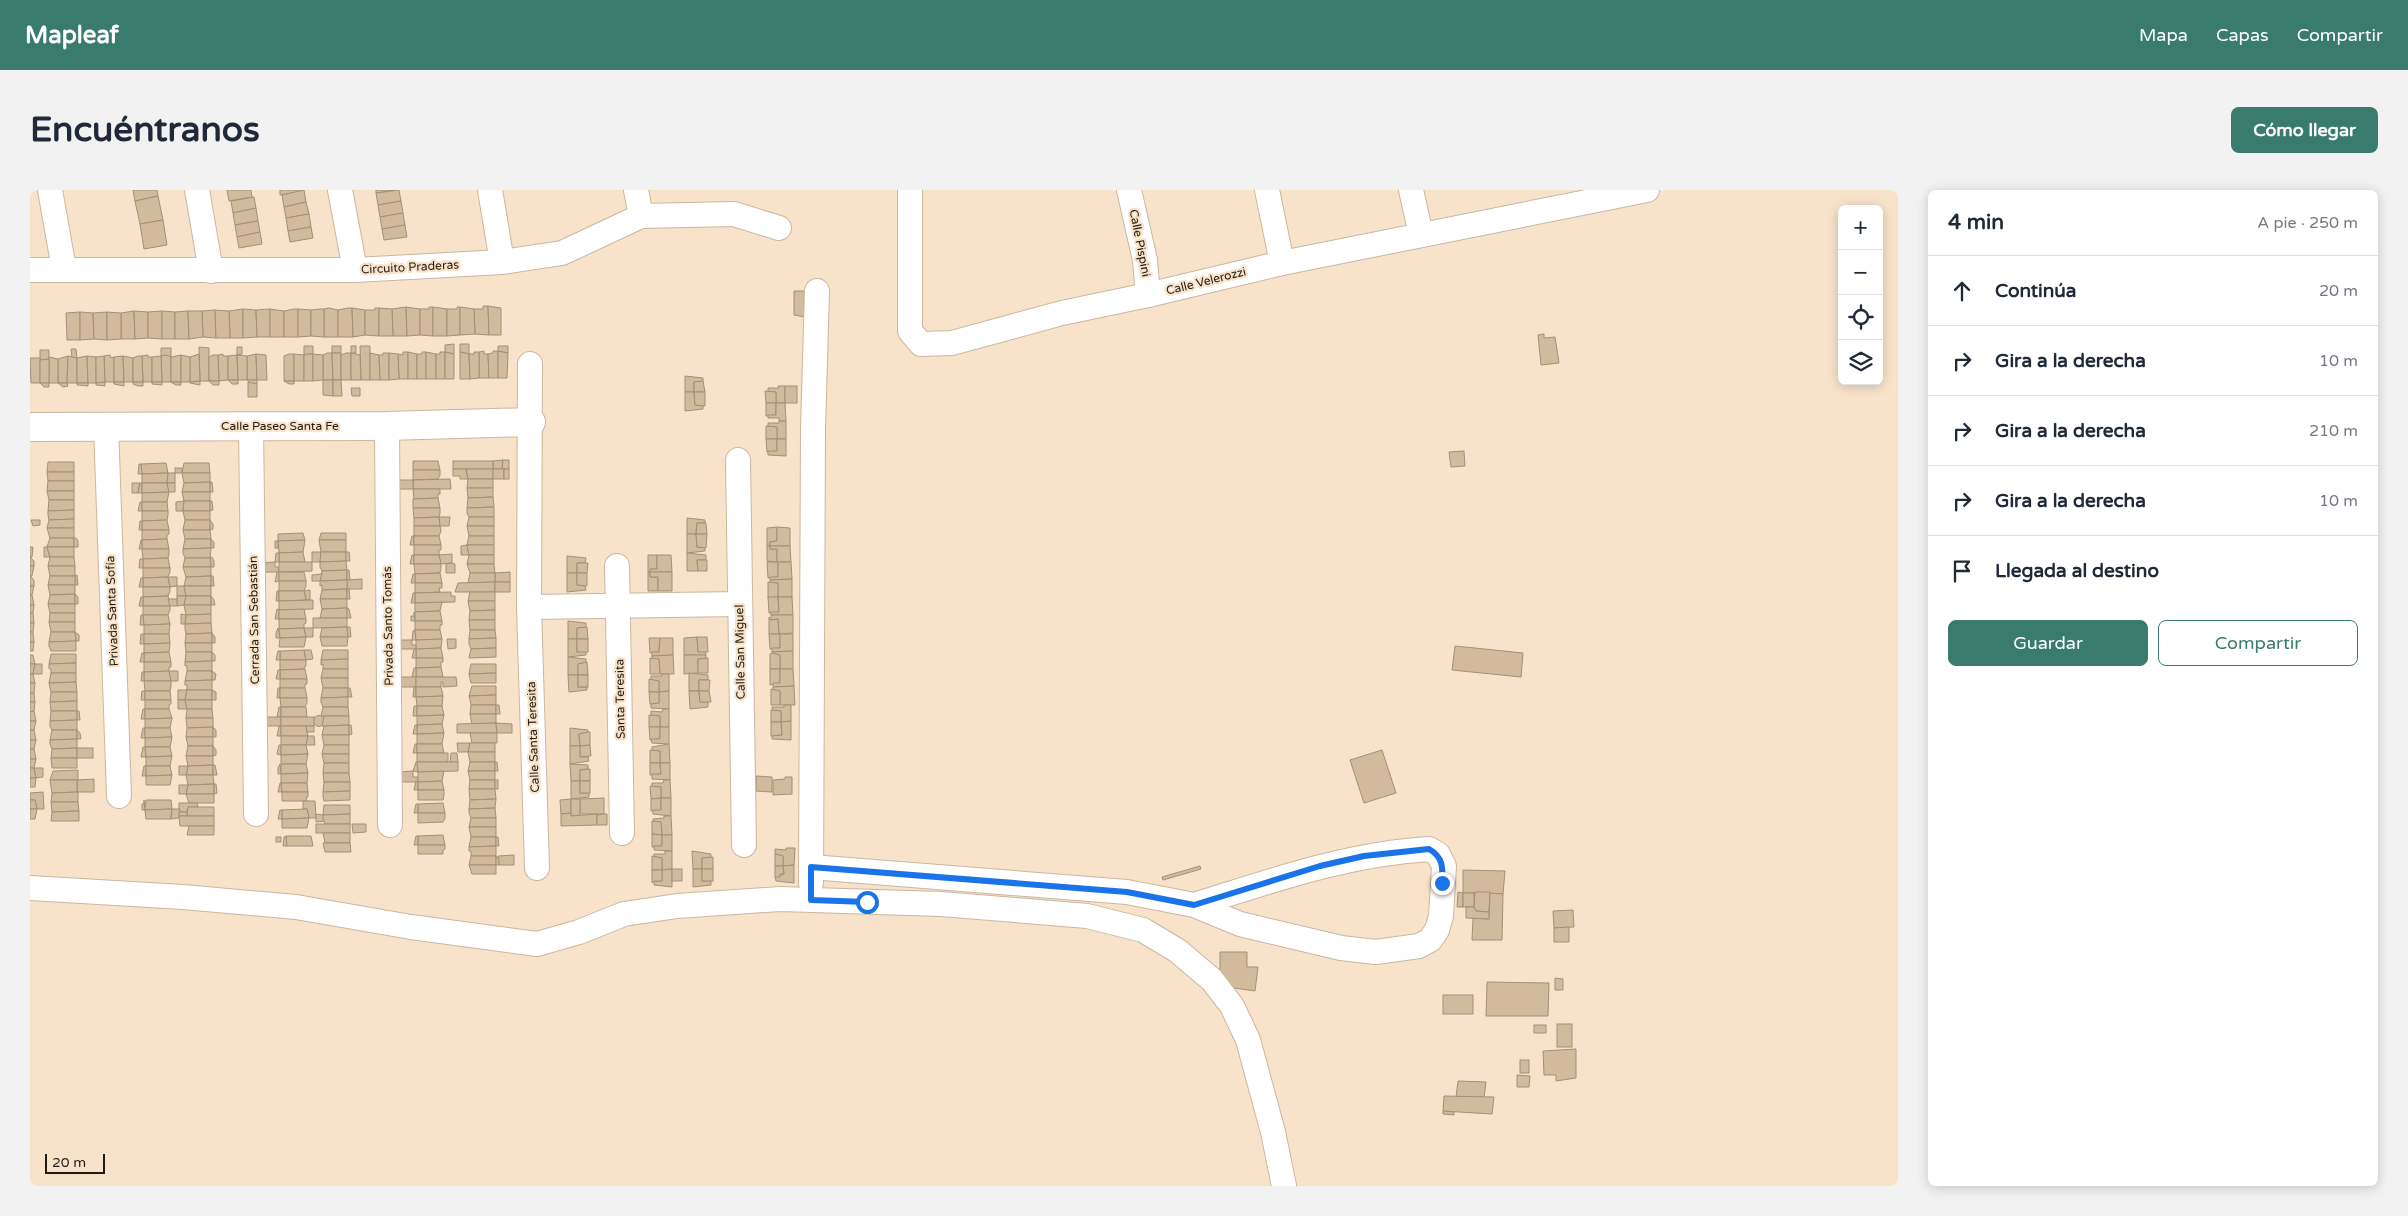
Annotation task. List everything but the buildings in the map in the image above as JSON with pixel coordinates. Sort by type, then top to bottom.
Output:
[{"type":"street","points":[[50,190],[64,269]]},
{"type":"street","points":[[197,190],[211,271]]},
{"type":"street","points":[[340,190],[354,270]]},
{"type":"street","points":[[490,190],[502,262]]},
{"type":"street","points":[[636,190],[641,216]]},
{"type":"street","name":"Calle Velerozzi","points":[[910,190],[910,331],[921,344],[952,342],[1062,313],[1148,296],[1282,263],[1421,235],[1552,199],[1647,190]]},
{"type":"street","name":"Calle Pispini","points":[[1129,190],[1144,260],[1148,296]]},
{"type":"street","points":[[1267,190],[1282,263]]},
{"type":"street","points":[[1411,190],[1421,235]]},
{"type":"street","name":"Circuito Praderas","points":[[30,270],[354,270],[502,262],[562,254],[641,216],[734,214],[779,228]]},
{"type":"street","points":[[811,900],[813,439],[817,291]]},
{"type":"street","name":"Calle Santa Teresita","points":[[530,364],[529,607],[536,868]]},
{"type":"street","name":"Calle Paseo Santa Fe","points":[[30,427],[106,425],[387,426],[530,422]]},
{"type":"street","name":"Privada Santa Sofía","points":[[106,425],[119,796]]},
{"type":"street","name":"Cerrada San Sebastián","points":[[251,426],[256,814]]},
{"type":"street","name":"Privada Santo Tomás","points":[[387,426],[390,825]]},
{"type":"street","name":"Calle San Miguel","points":[[738,460],[744,845]]},
{"type":"street","name":"Santa Teresita","points":[[617,566],[622,833]]},
{"type":"street","points":[[529,607],[739,604]]},
{"type":"street","points":[[811,867],[1127,892],[1194,905],[1240,924],[1341,948],[1376,952],[1406,949],[1430,940],[1437,930],[1441,916],[1444,866],[1438,854],[1429,849],[1364,856],[1320,866],[1194,905]]},
{"type":"street","points":[[30,888],[183,897],[296,907],[411,927],[537,944],[579,932],[624,914],[677,906],[780,898],[941,904],[1087,916],[1143,930],[1171,947],[1212,980],[1232,1006],[1248,1040],[1284,1186]]},
{"type":"route","points":[[867,902],[811,900],[811,867],[1127,892],[1194,905],[1320,866],[1364,856],[1429,849],[1438,854],[1444,866],[1442,883]]}]
